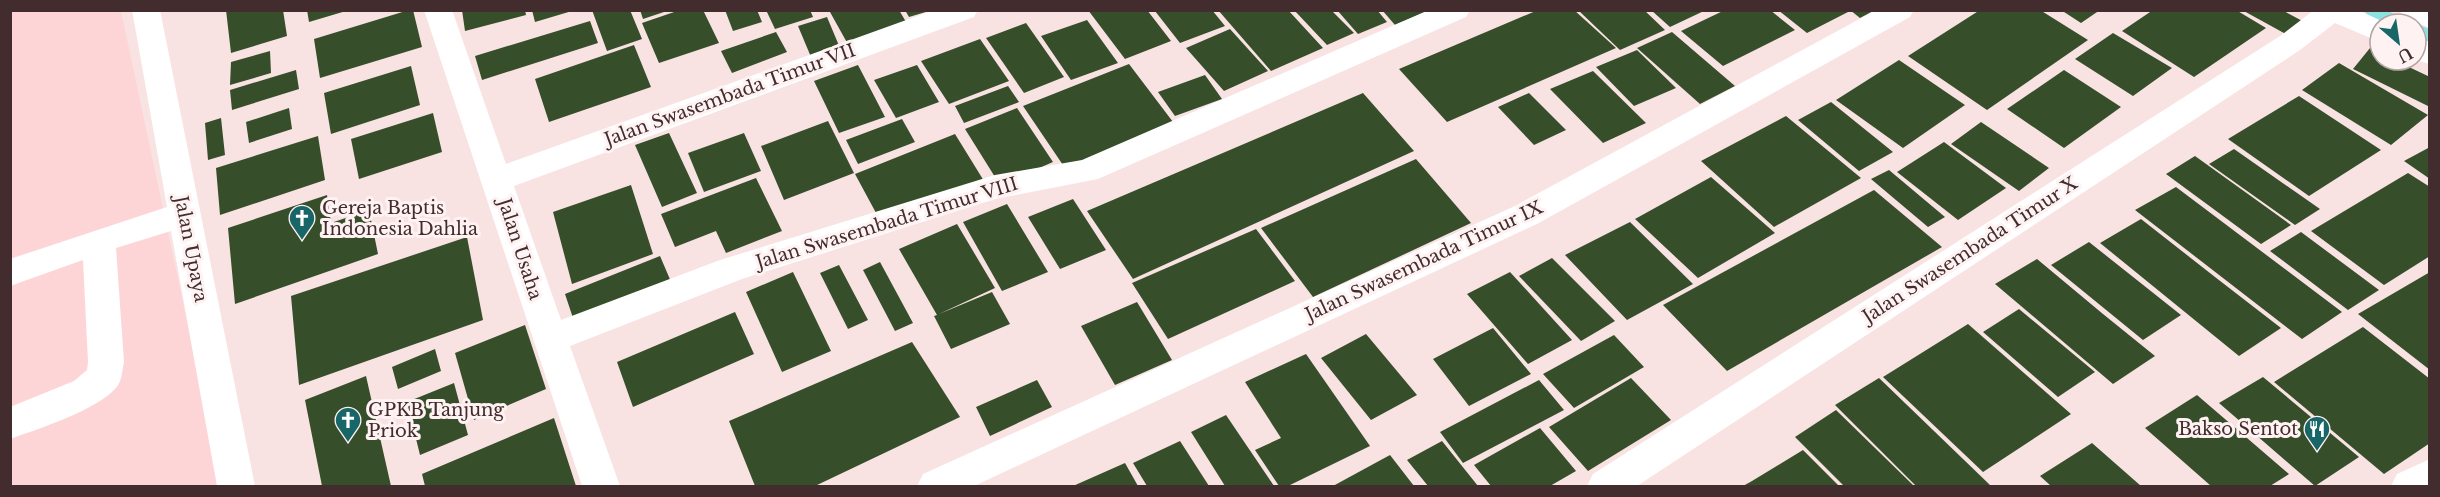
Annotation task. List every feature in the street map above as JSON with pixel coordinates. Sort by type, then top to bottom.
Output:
[{"type":"street","name":"Jalan Upaya","points":[[146,10],[236,486]]},
{"type":"street","name":"Jalan Usaha","points":[[438,10],[601,486]]},
{"type":"street","name":"Jalan Swasembada Timur VII","points":[[497,180],[964,10]]},
{"type":"street","name":"Jalan Swasembada Timur VIII","points":[[550,339],[732,269],[995,187],[1087,171],[1456,10]]},
{"type":"street","name":"Jalan Swasembada Timur IX","points":[[936,486],[1526,216],[1900,10]]},
{"type":"street","points":[[2413,10],[2430,18]]},
{"type":"street","points":[[2332,11],[2368,27]]},
{"type":"street","name":"Jalan Swasembada Timur X","points":[[1606,486],[2280,50],[2332,11]]},
{"type":"street","points":[[10,273],[184,214]]},
{"type":"street","points":[[10,423],[87,392],[104,377],[106,362],[99,241]]},
{"type":"street","points":[[2410,486],[2430,475]]},
{"type":"shaded area","points":[[10,11],[121,11],[222,486],[11,486]]},
{"type":"building","points":[[226,10],[283,10],[287,36],[231,53]]},
{"type":"building","points":[[307,10],[346,10],[346,11],[309,22]]},
{"type":"building","points":[[413,10],[422,47],[320,78],[314,39]]},
{"type":"building","points":[[462,10],[525,10],[526,15],[465,31]]},
{"type":"building","points":[[532,10],[572,10],[572,11],[535,22]]},
{"type":"building","points":[[592,10],[630,10],[642,39],[607,51]]},
{"type":"building","points":[[640,10],[667,10],[667,11],[643,19]]},
{"type":"building","points":[[680,10],[703,10],[719,43],[659,63],[642,23]]},
{"type":"building","points":[[725,10],[757,10],[762,22],[733,31]]},
{"type":"building","points":[[766,10],[810,10],[813,17],[775,29]]},
{"type":"building","points":[[834,10],[899,10],[909,27],[850,48],[830,12]]},
{"type":"building","points":[[905,10],[929,10],[929,11],[909,17]]},
{"type":"building","points":[[1088,10],[1147,10],[1171,41],[1125,59]]},
{"type":"building","points":[[1212,10],[1225,26],[1180,43],[1155,11]]},
{"type":"building","points":[[1218,10],[1288,10],[1323,48],[1271,71]]},
{"type":"building","points":[[1294,10],[1331,10],[1354,33],[1327,45]]},
{"type":"building","points":[[1337,10],[1377,10],[1387,22],[1358,34]]},
{"type":"building","points":[[1382,10],[1430,10],[1395,25]]},
{"type":"building","points":[[1538,10],[1574,10],[1616,48],[1447,122],[1399,69]]},
{"type":"building","points":[[1578,10],[1644,10],[1665,30],[1620,50]]},
{"type":"building","points":[[1651,10],[1706,10],[1670,27]]},
{"type":"building","points":[[1725,10],[1770,10],[1795,30],[1723,66],[1681,31]]},
{"type":"building","points":[[1778,10],[1846,10],[1848,12],[1807,33]]},
{"type":"building","points":[[1850,10],[1875,10],[1860,18]]},
{"type":"building","points":[[1980,10],[2040,10],[2088,40],[1987,110],[1908,56]]},
{"type":"building","points":[[2061,10],[2100,10],[2081,23]]},
{"type":"building","points":[[2153,10],[2236,10],[2266,28],[2194,77],[2122,31]]},
{"type":"building","points":[[2242,10],[2282,10],[2308,24],[2293,38]]},
{"type":"building","points":[[827,17],[840,48],[811,57],[798,26]]},
{"type":"building","points":[[1087,20],[1118,63],[1071,80],[1041,36]]},
{"type":"building","points":[[590,21],[598,43],[482,80],[475,56]]},
{"type":"building","points":[[1026,23],[1064,77],[1024,93],[986,38]]},
{"type":"building","points":[[1230,29],[1268,71],[1224,91],[1186,48]]},
{"type":"building","points":[[776,32],[787,52],[732,73],[721,51]]},
{"type":"building","points":[[1672,32],[1735,86],[1700,104],[1637,48]]},
{"type":"building","points":[[2113,33],[2172,68],[2133,96],[2075,59]]},
{"type":"building","points":[[980,39],[1009,81],[949,104],[921,61]]},
{"type":"building","points":[[634,45],[651,87],[549,122],[535,79]]},
{"type":"building","points":[[1637,50],[1676,88],[1634,106],[1596,67]]},
{"type":"building","points":[[2368,50],[2368,72],[2419,72],[2430,77],[2430,107],[2353,69]]},
{"type":"building","points":[[270,51],[271,73],[230,85],[231,62]]},
{"type":"building","points":[[1899,60],[1965,105],[1903,148],[1836,100]]},
{"type":"building","points":[[2339,63],[2428,115],[2391,145],[2302,90]]},
{"type":"building","points":[[1129,64],[1173,122],[1065,168],[1023,106]]},
{"type":"building","points":[[858,65],[885,117],[839,133],[814,81]]},
{"type":"building","points":[[917,65],[939,102],[896,118],[874,80]]},
{"type":"building","points":[[411,66],[420,105],[331,134],[324,93]]},
{"type":"building","points":[[296,70],[299,89],[232,110],[230,90]]},
{"type":"building","points":[[2064,70],[2121,107],[2064,148],[2007,109]]},
{"type":"building","points":[[1593,71],[1646,123],[1603,143],[1550,89]]},
{"type":"building","points":[[1205,75],[1222,99],[1175,116],[1158,92]]},
{"type":"building","points":[[1008,86],[1019,102],[964,123],[955,106]]},
{"type":"building","points":[[1363,93],[1414,151],[1133,279],[1087,211]]},
{"type":"building","points":[[1529,93],[1566,130],[1534,145],[1498,107]]},
{"type":"building","points":[[2299,96],[2381,150],[2309,196],[2228,139]]},
{"type":"building","points":[[1831,102],[1893,152],[1859,171],[1798,120]]},
{"type":"building","points":[[289,108],[292,129],[249,143],[246,122]]},
{"type":"building","points":[[1017,108],[1053,162],[1000,185],[965,129]]},
{"type":"building","points":[[433,113],[442,152],[359,179],[351,139]]},
{"type":"building","points":[[1786,116],[1861,178],[1774,227],[1701,161]]},
{"type":"building","points":[[221,118],[225,155],[208,160],[205,123]]},
{"type":"building","points":[[902,119],[915,142],[858,164],[846,140]]},
{"type":"building","points":[[828,121],[854,173],[784,200],[761,146]]},
{"type":"building","points":[[1981,122],[2049,168],[2019,191],[1951,144]]},
{"type":"building","points":[[669,133],[697,193],[662,207],[635,145]]},
{"type":"building","points":[[744,133],[761,171],[704,192],[688,153]]},
{"type":"building","points":[[955,134],[984,181],[882,224],[855,174]]},
{"type":"building","points":[[318,136],[325,180],[220,215],[216,168]]},
{"type":"building","points":[[1944,142],[2006,188],[1958,220],[1897,172]]},
{"type":"building","points":[[2430,147],[2430,179],[2404,161]]},
{"type":"building","points":[[2234,149],[2320,209],[2295,225],[2209,164]]},
{"type":"building","points":[[2195,156],[2291,225],[2261,244],[2166,174]]},
{"type":"building","points":[[1416,159],[1471,223],[1313,297],[1261,228]]},
{"type":"building","points":[[1889,170],[1945,217],[1928,227],[1871,179]]},
{"type":"building","points":[[2408,173],[2430,187],[2430,256],[2384,285],[2311,231]]},
{"type":"building","points":[[1711,177],[1775,233],[1698,278],[1635,219]]},
{"type":"building","points":[[756,178],[782,231],[726,253],[716,231],[675,247],[661,214]]},
{"type":"building","points":[[631,185],[653,254],[572,284],[553,212]]},
{"type":"building","points":[[2176,187],[2342,312],[2302,339],[2135,210]]},
{"type":"building","points":[[1874,190],[1942,247],[1727,371],[1663,305]]},
{"type":"building","name":"Gereja Baptis Indonesia Dahlia","points":[[327,195],[331,223],[369,210],[378,254],[235,304],[228,228]]},
{"type":"building","points":[[1073,199],[1106,250],[1060,269],[1028,217]]},
{"type":"building","points":[[1007,204],[1048,272],[1002,291],[963,222]]},
{"type":"building","points":[[2141,219],[2281,328],[2239,356],[2100,243]]},
{"type":"building","points":[[1630,222],[1693,284],[1627,320],[1565,255]]},
{"type":"building","points":[[957,224],[995,288],[939,314],[992,292],[1010,324],[951,349],[934,316],[937,315],[899,249]]},
{"type":"building","points":[[1256,229],[1295,281],[1168,339],[1132,283]]},
{"type":"building","points":[[2301,232],[2379,290],[2348,310],[2270,251]]},
{"type":"building","points":[[467,237],[483,320],[299,385],[291,296]]},
{"type":"building","points":[[2089,242],[2181,315],[2143,340],[2051,265]]},
{"type":"building","points":[[660,256],[672,284],[575,324],[565,294]]},
{"type":"building","points":[[1552,258],[1615,321],[1581,341],[1519,276]]},
{"type":"building","points":[[2037,259],[2155,356],[2113,384],[1995,284]]},
{"type":"building","points":[[880,262],[913,323],[895,331],[863,270]]},
{"type":"building","points":[[839,265],[868,320],[848,329],[820,273]]},
{"type":"building","points":[[793,272],[831,351],[782,372],[746,292]]},
{"type":"building","points":[[1510,272],[1572,340],[1528,364],[1467,294]]},
{"type":"building","points":[[2430,272],[2430,370],[2358,314]]},
{"type":"building","points":[[1137,302],[1172,360],[1115,385],[1081,326]]},
{"type":"building","points":[[2019,309],[2095,372],[2058,397],[1983,332]]},
{"type":"building","points":[[735,312],[754,354],[633,407],[617,362]]},
{"type":"building","points":[[1968,324],[2071,414],[1983,472],[1883,377]]},
{"type":"building","points":[[525,325],[546,389],[474,420],[455,353]]},
{"type":"building","points":[[2363,327],[2430,379],[2430,443],[2384,474],[2274,382]]},
{"type":"building","points":[[1493,328],[1531,374],[1469,406],[1433,359]]},
{"type":"building","points":[[1366,334],[1417,395],[1371,420],[1321,358]]},
{"type":"building","points":[[1614,335],[1644,367],[1574,408],[1543,374]]},
{"type":"building","points":[[912,342],[960,417],[815,486],[755,486],[729,421]]},
{"type":"building","points":[[435,349],[441,371],[398,389],[392,367]]},
{"type":"building","points":[[1306,354],[1370,446],[1288,486],[1279,486],[1255,450],[1281,438],[1245,382]]},
{"type":"building","name":"GPKB Tanjung Priok","points":[[366,376],[391,486],[322,486],[305,400]]},
{"type":"building","points":[[2263,377],[2359,457],[2315,486],[2219,403]]},
{"type":"building","points":[[1631,378],[1671,420],[1588,471],[1549,427]]},
{"type":"building","points":[[1879,378],[1990,485],[1916,486],[1835,405]]},
{"type":"building","points":[[1037,380],[1052,407],[990,436],[976,407]]},
{"type":"building","points":[[1539,380],[1564,410],[1463,463],[1440,432]]},
{"type":"building","points":[[454,383],[468,435],[420,455],[407,402]]},
{"type":"building","points":[[2197,395],[2289,474],[2270,486],[2211,486],[2145,428]]},
{"type":"building","points":[[1836,410],[1914,486],[1844,486],[1795,437]]},
{"type":"building","points":[[1226,415],[1274,486],[1225,486],[1191,432]]},
{"type":"building","points":[[554,418],[576,486],[425,486],[422,474]]},
{"type":"building","points":[[1540,428],[1576,471],[1550,486],[1491,486],[1474,465]]},
{"type":"building","points":[[1180,441],[1209,486],[1147,486],[1133,463]]},
{"type":"building","points":[[1442,441],[1478,486],[1428,486],[1407,460]]},
{"type":"building","points":[[2092,443],[2141,486],[2051,486],[2040,476]]},
{"type":"building","points":[[1803,450],[1839,486],[1743,486],[1752,481]]},
{"type":"building","points":[[1390,455],[1414,486],[1333,486]]},
{"type":"building","points":[[1125,463],[1138,486],[1073,486]]},
{"type":"waterway","points":[[2371,10],[2375,12]]},
{"type":"place","name":"Gereja Baptis Indonesia Dahlia","points":[[302,241]]},
{"type":"place","name":"GPKB Tanjung Priok","points":[[348,443]]},
{"type":"place","name":"Bakso Sentot","points":[[2317,452]]}]
